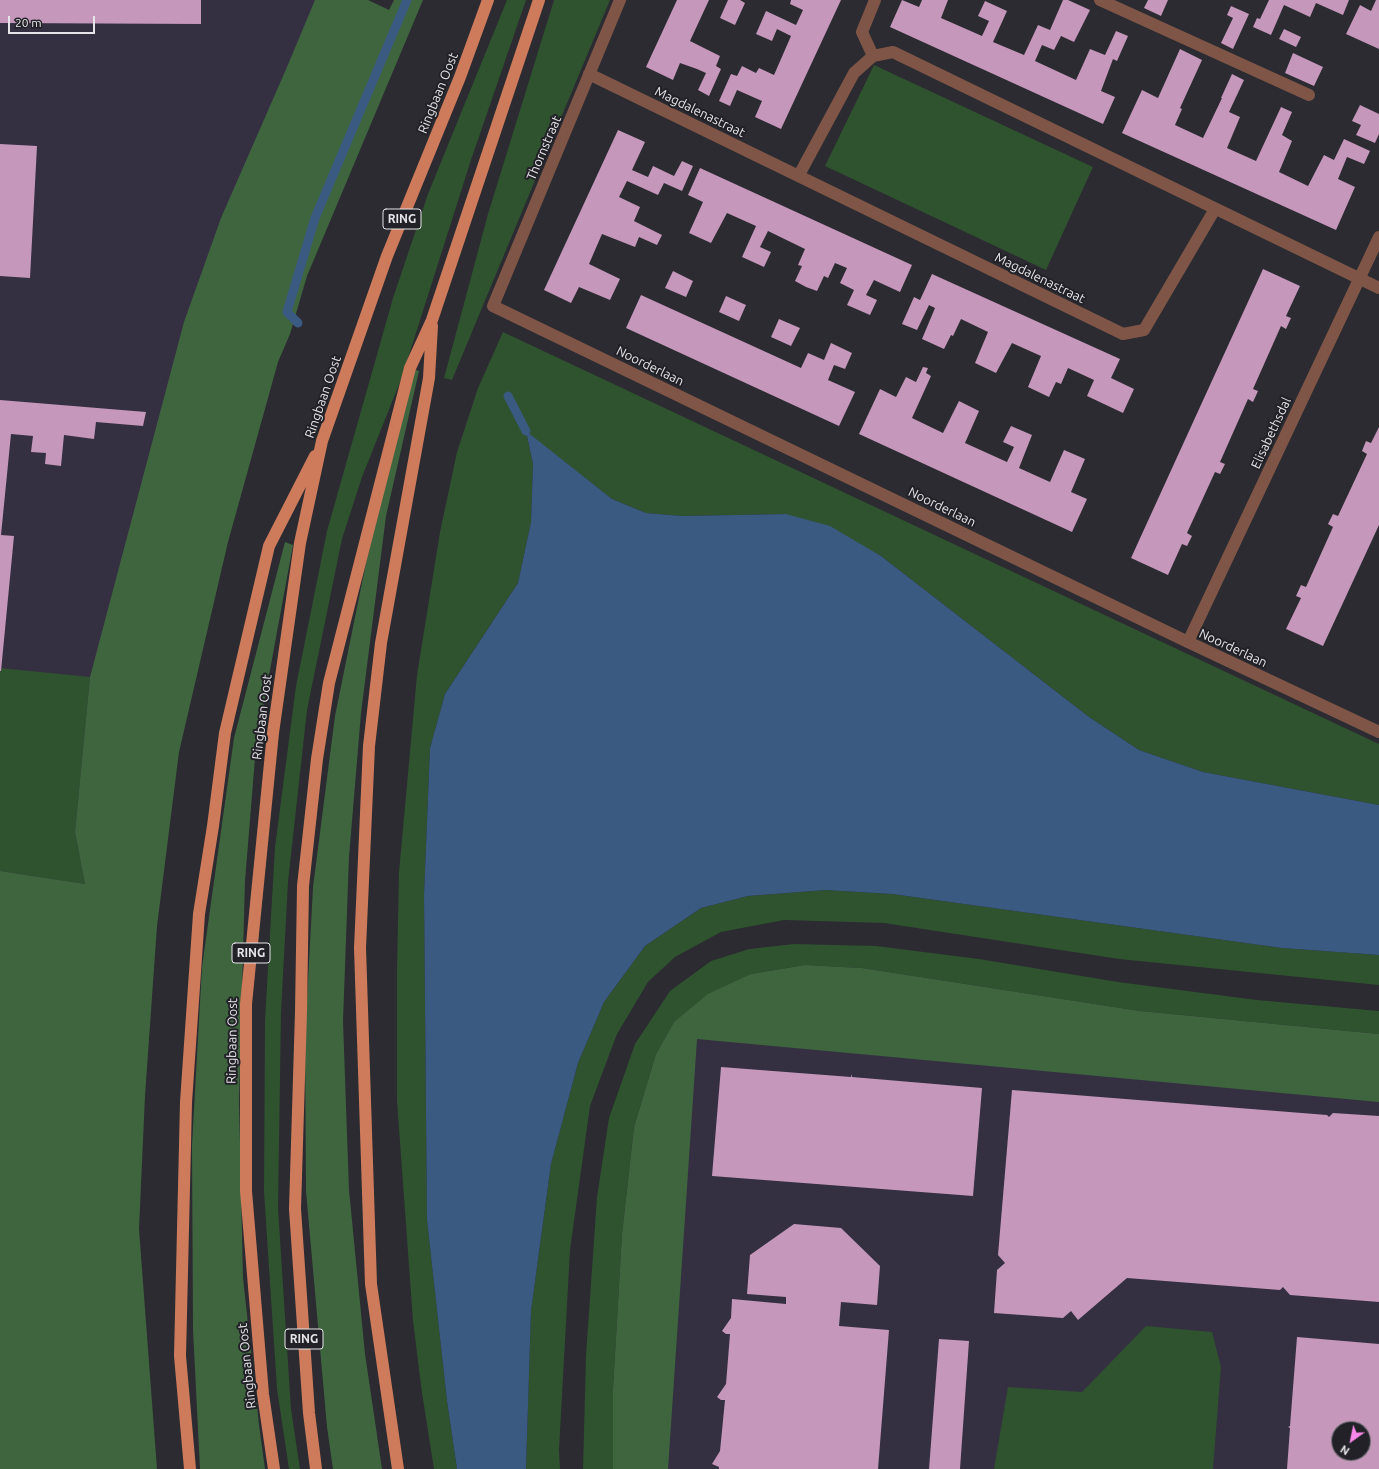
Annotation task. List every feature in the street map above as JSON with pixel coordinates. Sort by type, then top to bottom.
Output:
[{"type":"main road","name":"Ringbaan Oost","points":[[274,1469],[263,1394],[246,1191],[246,1004],[273,733],[300,543],[322,441],[387,256],[460,77],[488,0]]},
{"type":"main road","name":"RING","points":[[316,1469],[308,1412],[296,1209],[303,886],[317,759],[329,683],[410,368],[432,320],[539,0]]},
{"type":"main road","points":[[398,1469],[371,1284],[360,948],[369,746],[372,714],[381,643],[430,378],[432,320]]},
{"type":"main road","points":[[190,1469],[180,1356],[186,1102],[199,914],[213,826],[225,733],[269,546],[322,441]]},
{"type":"street","name":"Thornstraat","points":[[493,306],[620,0]]},
{"type":"street","points":[[873,56],[862,32],[875,0]]},
{"type":"street","points":[[1100,0],[1309,95]]},
{"type":"street","points":[[799,175],[854,73],[873,56],[893,52],[1379,288]]},
{"type":"street","name":"Magdalenastraat","points":[[589,74],[1123,334],[1144,330],[1215,209]]},
{"type":"street","name":"Elisabethsdal","points":[[1188,642],[1379,237]]},
{"type":"street","name":"Noorderlaan","points":[[493,306],[1188,642],[1379,732]]},
{"type":"shaded area","points":[[0,0],[318,0],[0,1469]]},
{"type":"shaded area","points":[[687,1023],[1379,1059],[1379,1469],[642,1469]]},
{"type":"green space","points":[[315,0],[368,0],[389,10],[394,0],[423,0],[307,276],[290,334],[278,362],[228,542],[179,752],[157,926],[145,1096],[139,1229],[157,1469],[0,1469],[0,871],[85,884],[75,832],[90,677],[184,322],[221,218]]},
{"type":"green space","points":[[507,0],[526,0],[471,160],[402,377],[362,477],[342,539],[307,710],[288,882],[281,1013],[278,1208],[291,1409],[300,1469],[289,1469],[277,1389],[264,1192],[265,1020],[275,847],[296,686],[327,531],[393,298],[428,194]]},
{"type":"green space","points":[[554,0],[610,0],[452,380],[444,378],[488,214]]},
{"type":"green space","points":[[874,65],[1093,167],[1046,270],[825,166]]},
{"type":"green space","points":[[503,332],[1379,744],[1379,805],[1203,772],[1139,750],[1089,717],[881,556],[786,514],[682,516],[646,513],[612,499],[526,432],[533,464],[531,522],[518,583],[445,694],[430,748],[424,895],[427,1220],[447,1401],[457,1469],[434,1469],[422,1393],[413,1321],[397,1101],[399,872],[417,675],[440,532],[457,452],[478,388]]},
{"type":"green space","points":[[414,369],[419,371],[386,516],[361,713],[349,857],[343,1021],[349,1190],[365,1354],[382,1469],[333,1469],[327,1427],[306,1191],[305,1037],[313,887],[335,716],[367,558]]},
{"type":"green space","points":[[285,542],[293,545],[256,746],[245,881],[239,1101],[243,1278],[265,1469],[200,1469],[193,1330],[192,1145],[202,967],[234,738]]},
{"type":"green space","points":[[0,668],[90,677],[75,832],[85,884],[0,871]]},
{"type":"green space","points":[[826,890],[892,894],[1282,948],[1379,955],[1379,985],[1119,959],[884,923],[784,920],[721,932],[675,957],[648,982],[617,1034],[590,1106],[570,1250],[559,1450],[560,1469],[526,1469],[531,1311],[551,1164],[578,1063],[604,1002],[645,946],[701,908],[748,896]]},
{"type":"green space","points":[[794,944],[876,946],[979,959],[1118,982],[1257,1000],[1379,1011],[1379,1034],[1140,1011],[862,968],[805,965],[751,974],[674,1022],[656,1054],[634,1127],[622,1234],[613,1389],[613,1469],[583,1469],[586,1355],[597,1197],[609,1118],[635,1044],[670,991],[711,961],[749,949]]},
{"type":"green space","points":[[805,965],[862,968],[1140,1011],[1379,1034],[1379,1102],[697,1039],[668,1469],[613,1469],[613,1389],[622,1234],[634,1127],[656,1054],[674,1022],[708,994],[751,974]]},
{"type":"green space","points":[[1146,1326],[1212,1332],[1221,1367],[1213,1469],[994,1469],[1008,1387],[1082,1392]]},
{"type":"water","points":[[526,431],[612,499],[646,513],[682,516],[786,514],[830,526],[881,556],[1089,717],[1139,750],[1203,772],[1379,805],[1379,955],[1282,948],[892,894],[826,890],[748,896],[701,908],[645,946],[604,1002],[578,1063],[551,1164],[531,1311],[526,1469],[457,1469],[447,1401],[427,1220],[424,895],[430,748],[445,694],[518,583],[531,522],[533,464]]},
{"type":"building","points":[[0,0],[201,0],[201,24],[0,23]]},
{"type":"building","points":[[677,0],[709,0],[690,41],[720,56],[716,66],[721,69],[709,96],[698,90],[706,73],[680,63],[673,80],[646,67]]},
{"type":"building","points":[[728,0],[740,0],[745,3],[735,25],[720,18]]},
{"type":"building","points":[[791,0],[841,0],[781,129],[755,117],[762,101],[737,90],[730,106],[719,101],[731,74],[737,76],[742,66],[756,73],[759,68],[774,75],[791,36],[777,29],[772,41],[756,34],[766,11],[796,25],[803,10],[790,4]]},
{"type":"building","points":[[902,0],[919,7],[922,0],[948,0],[941,18],[982,36],[989,21],[978,16],[985,1],[1007,11],[993,42],[1024,55],[1038,25],[1050,30],[1063,0],[1068,0],[1090,10],[1074,42],[1061,36],[1054,50],[1042,45],[1035,61],[1076,80],[1090,49],[1105,55],[1116,31],[1128,36],[1117,61],[1113,59],[1101,91],[1115,97],[1103,124],[890,27]]},
{"type":"building","points":[[1148,0],[1168,0],[1161,16],[1144,8]]},
{"type":"building","points":[[1269,0],[1349,0],[1343,15],[1316,3],[1310,17],[1284,5],[1271,35],[1253,27],[1257,18],[1260,19]]},
{"type":"building","points":[[1376,0],[1379,0],[1379,49],[1346,34],[1360,5],[1371,11]]},
{"type":"building","points":[[1231,6],[1249,14],[1233,49],[1221,43],[1233,18],[1227,15]]},
{"type":"building","points":[[1284,29],[1301,37],[1296,47],[1279,39]]},
{"type":"building","points":[[1180,49],[1202,60],[1180,108],[1182,109],[1175,125],[1203,138],[1232,74],[1244,80],[1229,112],[1240,117],[1227,148],[1256,161],[1281,107],[1292,112],[1282,135],[1292,141],[1279,172],[1308,186],[1324,155],[1334,160],[1344,139],[1370,151],[1364,164],[1347,157],[1338,179],[1355,187],[1336,230],[1122,133],[1142,90],[1158,98]]},
{"type":"building","points":[[1293,53],[1323,67],[1314,86],[1285,73]]},
{"type":"building","points":[[1360,105],[1379,114],[1379,134],[1375,143],[1356,135],[1361,125],[1352,121]]},
{"type":"building","points":[[618,130],[645,142],[632,170],[648,177],[653,166],[674,176],[682,161],[693,166],[682,191],[664,183],[658,195],[627,181],[619,197],[640,207],[634,221],[662,235],[657,245],[639,237],[635,247],[602,234],[589,264],[620,279],[610,300],[579,287],[571,303],[544,290]]},
{"type":"building","points":[[0,144],[37,146],[30,278],[0,276]]},
{"type":"building","points":[[700,168],[912,265],[900,292],[874,280],[866,295],[877,300],[870,315],[847,305],[854,290],[840,283],[847,268],[835,263],[828,278],[824,276],[817,291],[806,287],[795,281],[802,266],[798,265],[805,249],[768,231],[760,247],[771,252],[764,267],[742,257],[756,226],[727,213],[711,243],[689,233],[703,202],[688,195]]},
{"type":"building","points":[[1263,269],[1300,286],[1286,316],[1291,318],[1286,329],[1281,326],[1253,389],[1258,391],[1253,402],[1248,399],[1220,462],[1225,464],[1220,474],[1215,472],[1187,533],[1192,536],[1187,546],[1182,544],[1168,575],[1131,558]]},
{"type":"building","points":[[673,271],[693,281],[686,297],[665,288]]},
{"type":"building","points":[[932,274],[1120,359],[1111,378],[1134,389],[1123,413],[1087,396],[1094,380],[1068,368],[1061,384],[1056,382],[1049,397],[1028,387],[1041,356],[1012,343],[996,373],[975,363],[988,332],[961,319],[953,336],[951,335],[944,349],[922,339],[935,308],[929,305],[917,330],[902,324],[914,297],[920,300]]},
{"type":"building","points":[[641,295],[801,368],[808,353],[824,360],[831,343],[852,353],[845,369],[834,365],[828,380],[855,392],[839,426],[626,328]]},
{"type":"building","points":[[726,296],[746,305],[739,321],[719,312]]},
{"type":"building","points":[[779,319],[800,328],[791,346],[771,337]]},
{"type":"building","points":[[923,367],[928,368],[926,373],[931,376],[912,418],[943,433],[959,401],[979,411],[965,443],[1007,462],[1014,447],[1003,442],[1011,426],[1032,435],[1019,468],[1050,482],[1064,450],[1085,459],[1071,492],[1087,499],[1072,532],[859,434],[880,389],[896,397],[906,377],[916,382]]},
{"type":"building","points":[[0,400],[146,412],[143,426],[96,422],[94,439],[64,435],[61,466],[45,464],[46,453],[31,452],[33,436],[11,434],[1,535],[14,536],[1,671],[0,671]]},
{"type":"building","points":[[1379,427],[1379,525],[1323,646],[1286,629],[1301,598],[1296,596],[1301,585],[1306,587],[1333,527],[1328,524],[1333,514],[1338,516],[1367,454],[1362,451],[1366,441],[1371,443]]},
{"type":"building","points":[[721,1067],[851,1077],[851,1074],[852,1077],[982,1088],[973,1196],[712,1176]]},
{"type":"building","points":[[1012,1090],[1327,1115],[1329,1117],[1333,1113],[1379,1116],[1379,1302],[1290,1295],[1283,1287],[1280,1290],[1127,1278],[1078,1320],[1071,1311],[1063,1318],[994,1313],[997,1270],[1005,1263],[998,1255]]},
{"type":"building","points":[[794,1224],[841,1228],[880,1266],[877,1305],[841,1302],[839,1326],[889,1330],[878,1469],[719,1469],[719,1467],[712,1464],[720,1451],[725,1400],[721,1400],[717,1397],[726,1384],[730,1334],[726,1334],[722,1331],[731,1318],[732,1299],[786,1304],[786,1297],[747,1294],[750,1255]]},
{"type":"building","points":[[1297,1337],[1379,1344],[1379,1469],[1287,1469],[1290,1428],[1288,1427],[1290,1426]]},
{"type":"building","points":[[939,1339],[969,1341],[960,1469],[929,1469]]},
{"type":"waterway","points":[[298,323],[287,312],[315,218],[407,0]]},
{"type":"waterway","points":[[508,396],[526,431]]}]
